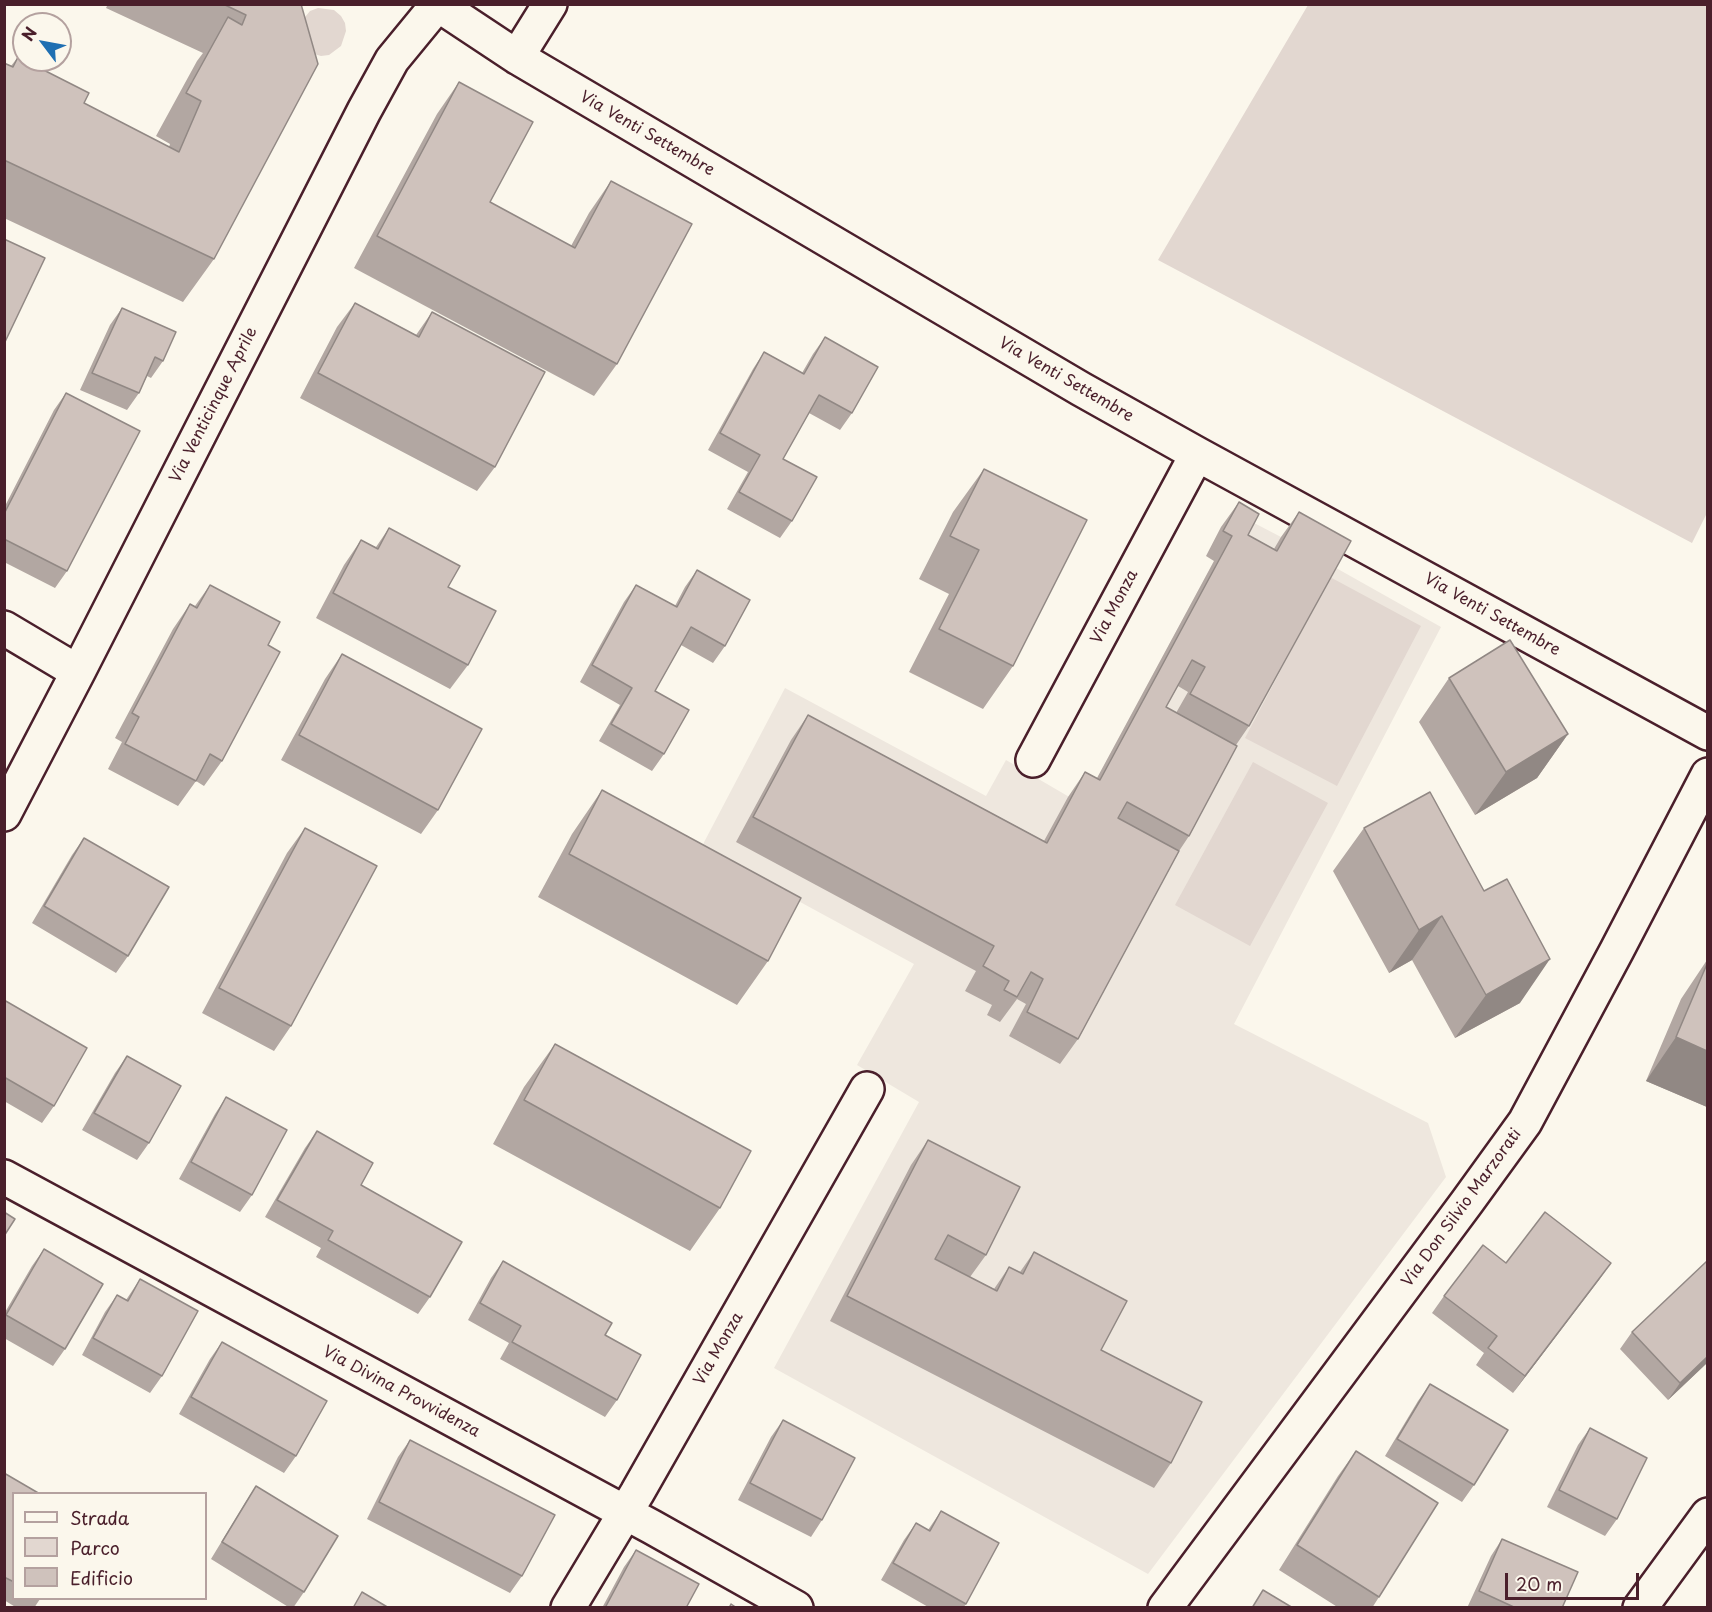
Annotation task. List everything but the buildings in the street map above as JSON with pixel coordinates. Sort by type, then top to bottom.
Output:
[{"type":"street","points":[[517,57],[550,4]]},
{"type":"street","name":"Via Venti Settembre","points":[[437,5],[517,57],[1081,389],[1707,733]]},
{"type":"street","name":"Via Venticinque Aprile","points":[[4,814],[364,111],[392,60],[437,5]]},
{"type":"street","name":"Via Monza","points":[[1033,760],[1197,454]]},
{"type":"street","points":[[4,628],[78,672]]},
{"type":"street","name":"Via Don Silvio Marzorati","points":[[1165,1608],[1525,1122],[1707,775]]},
{"type":"street","name":"Via Monza","points":[[568,1608],[625,1513],[867,1089]]},
{"type":"street","name":"Via Divina Provvidenza","points":[[4,1177],[796,1608]]},
{"type":"street","points":[[1640,1608],[1707,1515]]},
{"type":"shaded area","points":[[1235,513],[1441,627],[1234,1024],[1428,1123],[1446,1177],[1148,1574],[774,1368],[919,1102],[857,1065],[914,964],[701,848],[785,688],[986,796],[1006,760],[1083,805],[1214,561]]},
{"type":"green space","points":[[1308,5],[1707,5],[1708,511],[1692,543],[1158,260]]},
{"type":"green space","points":[[318,8],[334,10],[345,23],[346,31],[341,46],[329,55],[314,54],[300,23],[310,11]]},
{"type":"green space","points":[[1330,577],[1421,626],[1337,786],[1245,738]]},
{"type":"green space","points":[[1253,762],[1328,803],[1250,946],[1175,905]]}]
